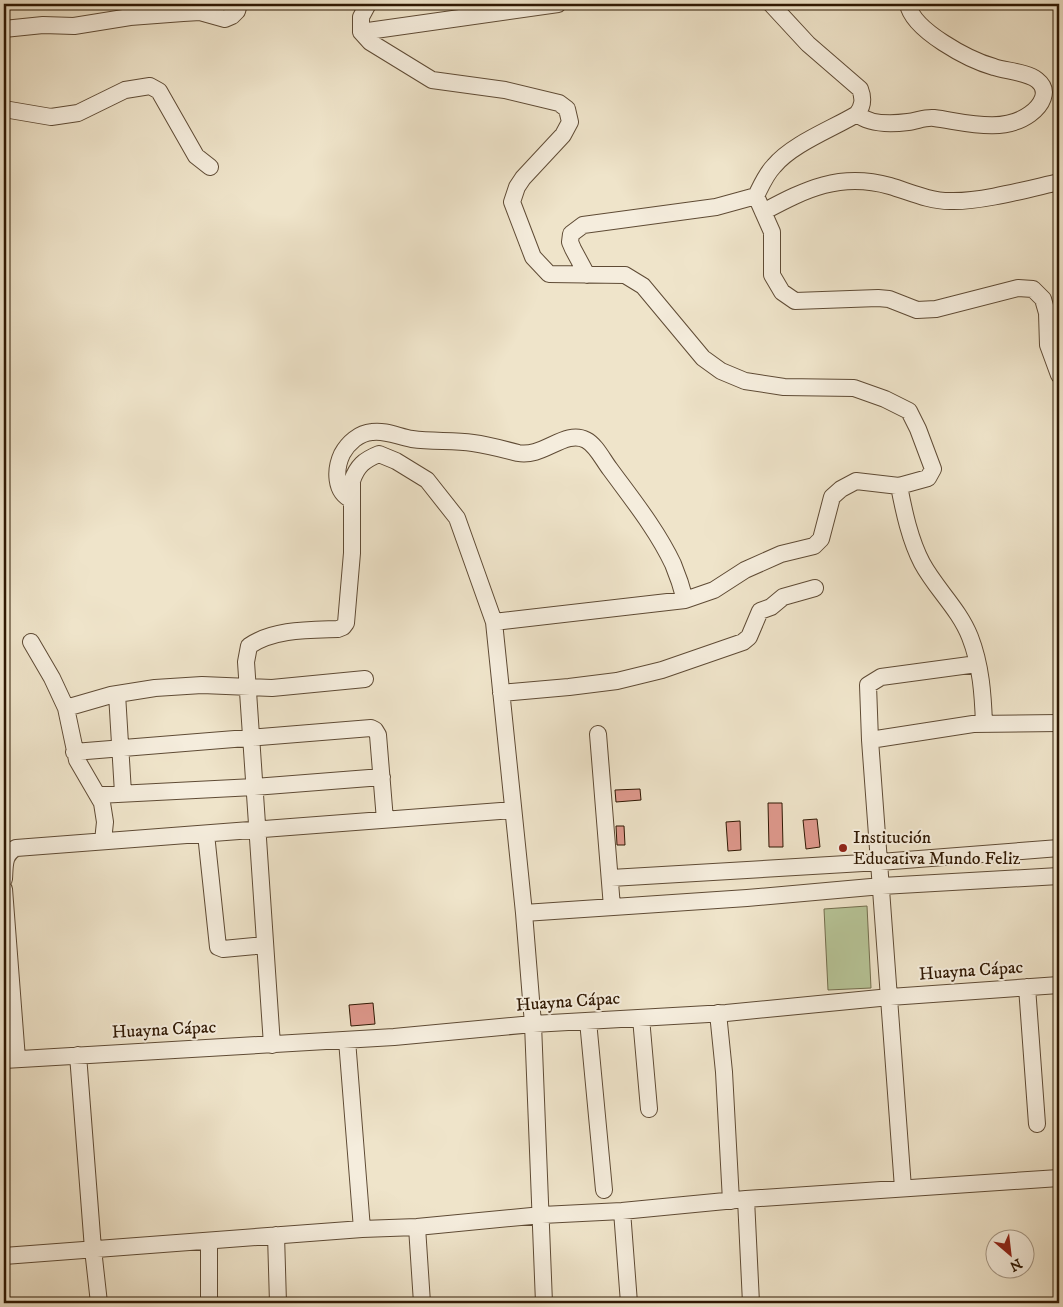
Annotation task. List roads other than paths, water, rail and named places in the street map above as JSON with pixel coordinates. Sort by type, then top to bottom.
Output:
[{"type":"street","points":[[4,29],[43,25],[74,26],[130,17],[200,12],[225,19],[237,11],[239,4]]},
{"type":"street","points":[[368,4],[361,17],[361,32],[370,42],[432,80],[522,94],[559,103],[567,109],[570,122],[563,135],[523,178],[512,202],[533,257],[549,274],[625,275],[642,286],[703,358],[721,371],[745,381],[784,387],[854,388],[909,411],[933,469],[928,478],[899,486],[856,481],[841,489],[832,497],[821,539],[814,546],[781,554],[745,570],[714,590],[685,600],[494,622]]},
{"type":"street","points":[[361,32],[558,4]]},
{"type":"street","points":[[587,275],[570,242],[571,234],[576,229],[583,225],[716,207],[756,196],[770,170],[780,159],[857,114],[863,103],[860,89],[808,44],[771,4]]},
{"type":"street","points":[[857,114],[867,121],[873,122],[907,122],[930,118],[979,125],[1009,124],[1025,118],[1042,102],[1044,92],[1036,78],[979,61],[931,35],[912,16],[908,4]]},
{"type":"street","points":[[4,109],[51,118],[78,113],[125,90],[150,86],[158,91],[163,98],[196,156],[210,167]]},
{"type":"street","points":[[763,212],[815,187],[841,181],[878,183],[927,198],[951,201],[983,198],[1059,182]]},
{"type":"street","points":[[756,196],[772,232],[772,275],[782,292],[795,301],[878,298],[889,299],[917,310],[927,310],[1018,288],[1032,289],[1043,299],[1047,312],[1048,344],[1059,375]]},
{"type":"street","points":[[352,500],[343,495],[339,488],[338,466],[340,458],[349,444],[366,433],[373,431],[411,439],[474,443],[529,454],[572,437],[583,438],[591,443],[597,451],[667,553],[678,575],[685,600]]},
{"type":"street","points":[[272,1045],[246,662],[250,646],[269,637],[304,630],[338,629],[346,623],[352,552],[352,481],[355,471],[362,463],[379,454],[396,461],[427,480],[458,518],[494,622],[524,913],[533,1024],[544,1303]]},
{"type":"street","points":[[899,486],[911,534],[922,563],[965,626],[973,646],[983,691],[984,724]]},
{"type":"street","points":[[501,692],[570,687],[617,681],[662,670],[743,642],[749,637],[760,611],[771,606],[783,596],[814,588]]},
{"type":"street","points":[[31,642],[52,678],[66,708],[74,752],[80,768],[98,795],[106,822],[103,841]]},
{"type":"street","points":[[903,1188],[870,740],[868,685],[881,677],[977,664]]},
{"type":"street","points":[[66,708],[117,694],[178,686],[202,685],[272,688],[365,679]]},
{"type":"street","points":[[117,694],[123,793]]},
{"type":"street","points":[[870,740],[973,724],[1059,723]]},
{"type":"street","points":[[74,752],[371,728],[378,735],[386,820]]},
{"type":"street","points":[[598,734],[612,907]]},
{"type":"street","points":[[98,795],[382,777]]},
{"type":"street","points":[[4,879],[6,857],[9,851],[16,848],[512,810]]},
{"type":"street","points":[[206,834],[218,947],[223,949],[265,945]]},
{"type":"street","points":[[611,878],[880,862],[1059,848]]},
{"type":"street","points":[[524,913],[747,898],[882,886],[1059,876]]},
{"type":"street","points":[[4,889],[10,1060]]},
{"type":"street","name":"Huayna Cápac","points":[[10,1060],[347,1040],[533,1024],[718,1013],[890,997],[1059,985]]},
{"type":"street","points":[[1028,987],[1037,1124]]},
{"type":"street","points":[[718,1013],[751,1303]]},
{"type":"street","points":[[642,1018],[649,1109]]},
{"type":"street","points":[[588,1021],[604,1190]]},
{"type":"street","points":[[347,1040],[362,1229]]},
{"type":"street","points":[[78,1055],[99,1303]]},
{"type":"street","points":[[4,1256],[276,1235],[417,1227],[738,1200],[1059,1178]]},
{"type":"street","points":[[622,1211],[629,1303]]},
{"type":"street","points":[[417,1227],[422,1303]]},
{"type":"street","points":[[276,1235],[278,1303]]},
{"type":"street","points":[[209,1240],[209,1303]]},
{"type":"place","name":"Institución Educativa Mundo Feliz","points":[[843,848]]}]
